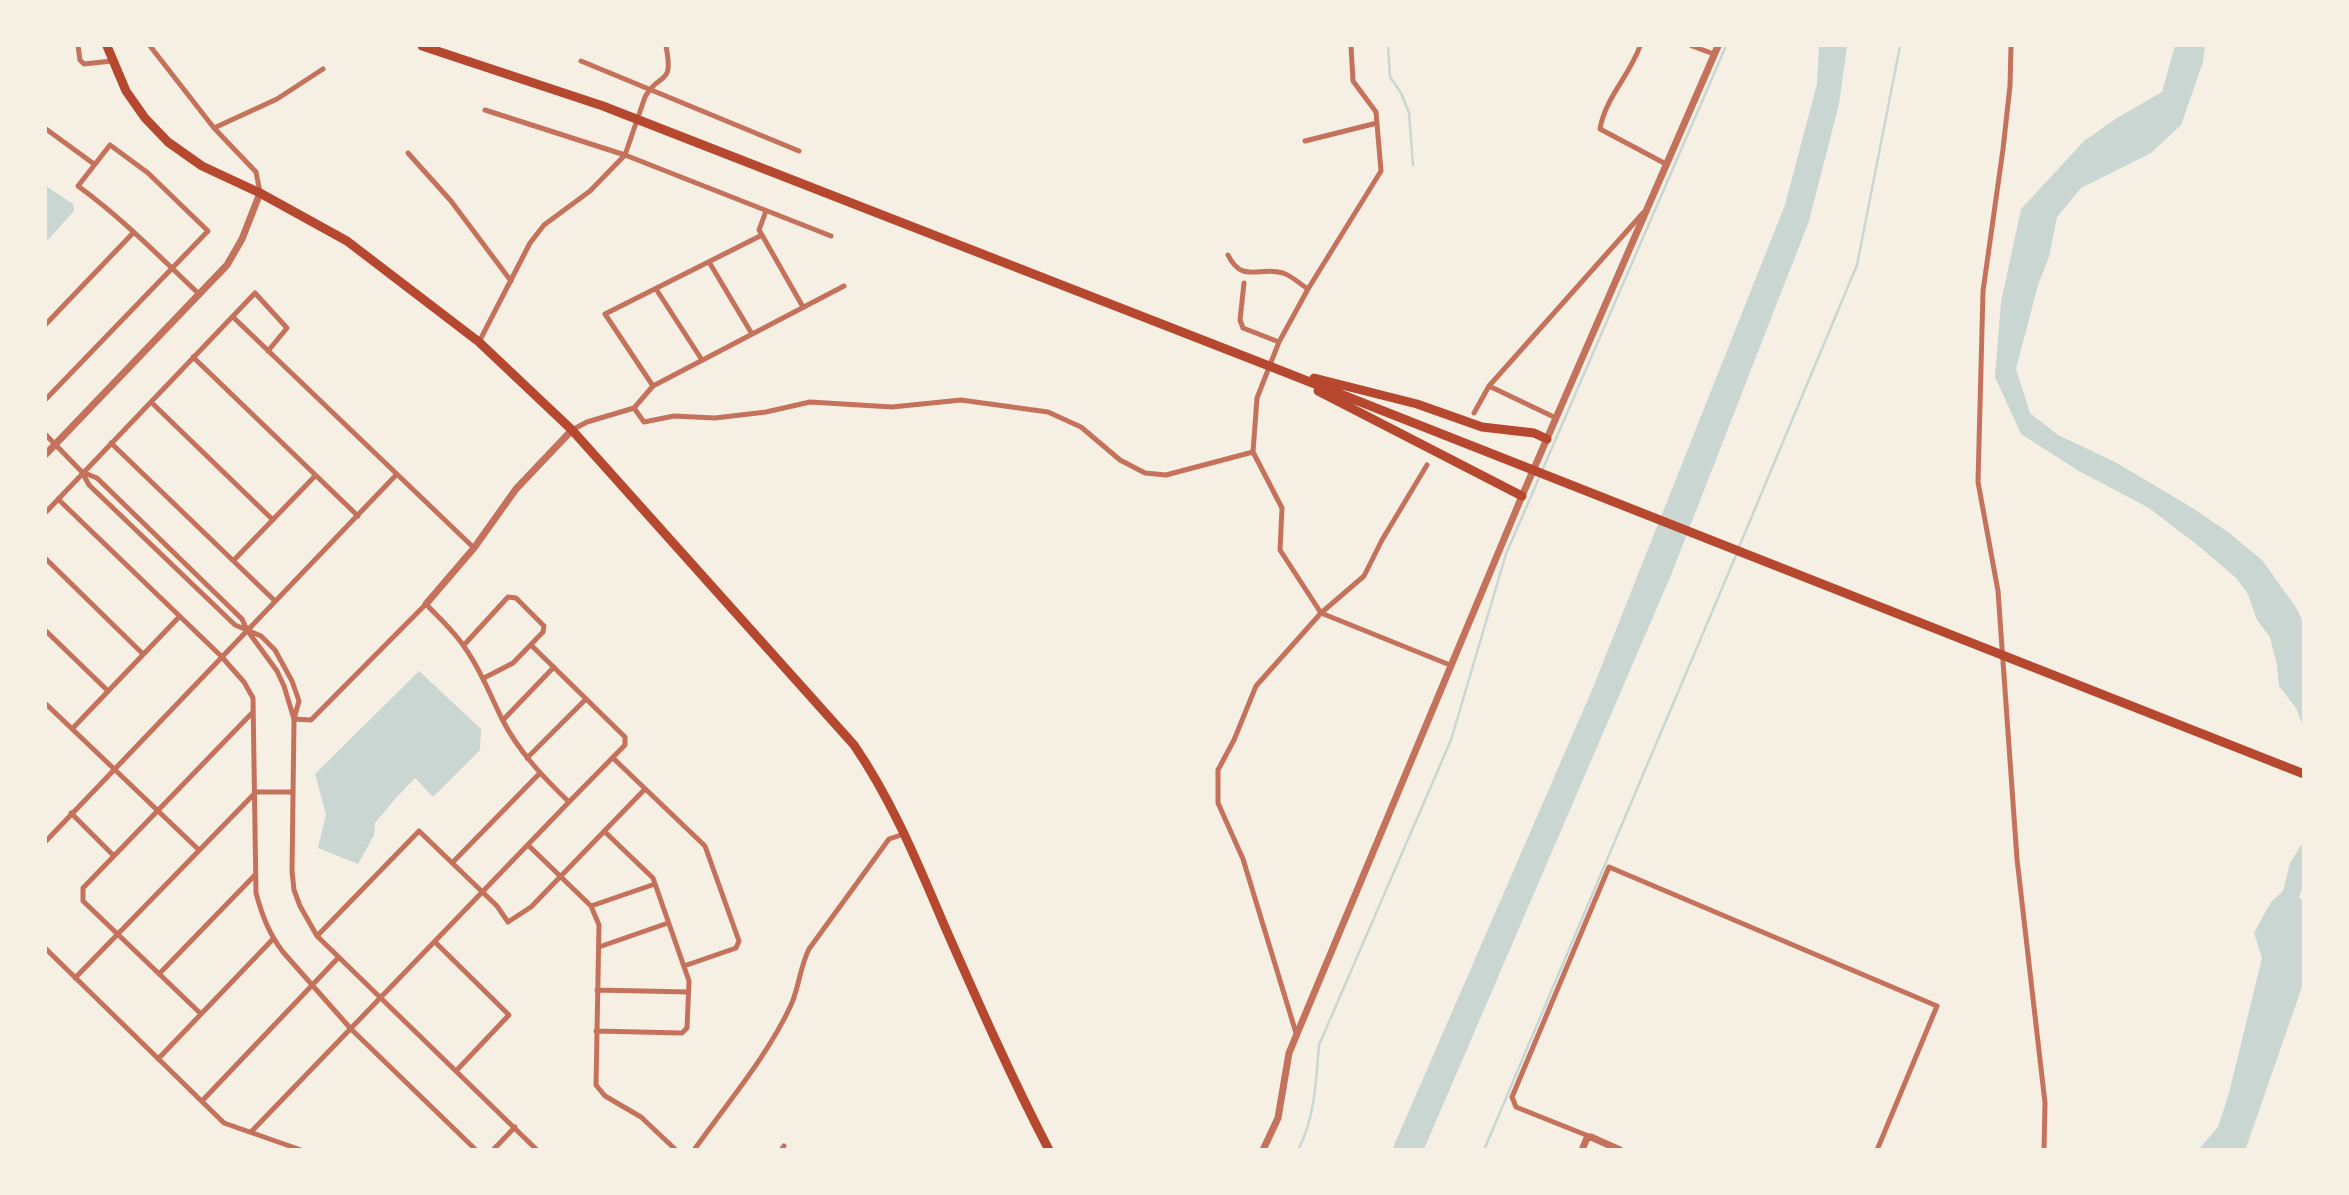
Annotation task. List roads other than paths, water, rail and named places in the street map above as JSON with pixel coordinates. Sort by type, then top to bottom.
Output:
[{"type":"main road","points":[[107,46],[126,91],[145,118],[168,142],[202,166],[260,193],[347,241],[478,342],[572,430],[855,745],[877,779],[905,833],[1012,1079],[1049,1150]]},
{"type":"main road","points":[[422,46],[603,106],[2304,774]]},
{"type":"main road","points":[[1282,371],[1417,404],[1482,427],[1534,433],[1547,439]]},
{"type":"main road","points":[[1282,371],[1522,496]]},
{"type":"street","points":[[78,46],[80,60],[84,64],[112,61]]},
{"type":"street","points":[[46,454],[200,294],[234,254],[260,193],[256,172],[214,128],[150,46]]},
{"type":"street","points":[[478,342],[530,243],[544,225],[590,191],[625,155],[645,97],[650,89],[666,77],[670,66],[667,46]]},
{"type":"street","points":[[1352,46],[1353,81],[1376,113],[1381,171],[1308,289],[1279,342],[1257,398],[1253,452],[1282,508],[1280,550],[1321,613],[1450,666]]},
{"type":"street","points":[[1640,46],[1610,99],[1600,129],[1666,163]]},
{"type":"street","points":[[1692,46],[1714,54]]},
{"type":"street","points":[[1263,1150],[1278,1118],[1289,1053],[1522,496],[1718,46]]},
{"type":"street","points":[[2011,46],[2010,86],[2003,149],[1983,291],[1978,482],[1998,591],[2017,859],[2045,1103],[2044,1150]]},
{"type":"street","points":[[581,61],[799,151]]},
{"type":"street","points":[[214,128],[276,99],[323,69]]},
{"type":"street","points":[[485,110],[625,155],[831,236]]},
{"type":"street","points":[[1305,141],[1377,123]]},
{"type":"street","points":[[46,130],[94,164]]},
{"type":"street","points":[[46,399],[172,268],[208,231],[148,173],[110,145],[78,186],[114,212],[134,232],[172,268],[200,294]]},
{"type":"street","points":[[408,153],[451,201],[510,281]]},
{"type":"street","points":[[766,211],[759,230],[803,307]]},
{"type":"street","points":[[1474,413],[1489,386],[1645,211]]},
{"type":"street","points":[[46,324],[134,232]]},
{"type":"street","points":[[653,386],[606,314],[761,235]]},
{"type":"street","points":[[1228,255],[1233,266],[1242,271],[1281,272],[1308,289]]},
{"type":"street","points":[[709,262],[752,334]]},
{"type":"street","points":[[1244,283],[1240,320],[1243,328],[1279,342]]},
{"type":"street","points":[[294,719],[311,720],[426,604],[474,548],[516,489],[572,430],[587,422],[634,408],[653,386],[844,286]]},
{"type":"street","points":[[656,289],[702,360]]},
{"type":"street","points":[[46,512],[255,293],[287,328],[268,351]]},
{"type":"street","points":[[233,317],[474,548]]},
{"type":"street","points":[[193,357],[358,516]]},
{"type":"street","points":[[1489,386],[1556,418]]},
{"type":"street","points":[[634,408],[644,422],[674,416],[715,418],[766,412],[810,402],[892,407],[961,400],[1048,412],[1081,427],[1120,460],[1145,473],[1166,475],[1253,452]]},
{"type":"street","points":[[151,402],[273,520]]},
{"type":"street","points":[[46,435],[82,472],[89,485],[225,616],[235,625],[261,636],[275,650],[292,681],[299,701],[294,719],[292,871],[294,890],[304,915],[317,936],[338,958],[537,1150]]},
{"type":"street","points":[[111,443],[275,601]]},
{"type":"street","points":[[1297,1035],[1243,859],[1218,803],[1218,770],[1234,740],[1256,686],[1321,613],[1364,576],[1382,540],[1427,465]]},
{"type":"street","points":[[82,472],[97,478],[242,619],[277,671],[294,719]]},
{"type":"street","points":[[46,841],[397,474]]},
{"type":"street","points":[[234,560],[315,476]]},
{"type":"street","points":[[58,499],[221,656],[244,682],[253,698],[255,875],[261,912],[273,939],[351,1029],[476,1150]]},
{"type":"street","points":[[46,559],[144,654]]},
{"type":"street","points":[[464,645],[508,597],[516,598],[544,626],[543,632],[513,663],[484,678]]},
{"type":"street","points":[[426,604],[464,645],[484,678],[503,720],[527,758],[539,774],[569,802]]},
{"type":"street","points":[[72,729],[179,617]]},
{"type":"street","points":[[46,631],[108,691]]},
{"type":"street","points":[[251,1132],[625,745],[625,737],[531,645]]},
{"type":"street","points":[[503,720],[554,667]]},
{"type":"street","points":[[527,758],[586,699]]},
{"type":"street","points":[[46,704],[199,850]]},
{"type":"street","points":[[200,1013],[83,901],[83,888],[253,712]]},
{"type":"street","points":[[613,758],[705,846],[739,941],[736,948],[684,966]]},
{"type":"street","points":[[452,863],[539,774]]},
{"type":"street","points":[[317,936],[419,831],[483,892],[508,922],[531,907],[645,789]]},
{"type":"street","points":[[75,978],[256,792],[292,792]]},
{"type":"street","points":[[71,813],[114,856]]},
{"type":"street","points":[[596,1031],[682,1033],[687,1028],[689,981],[653,878],[604,831]]},
{"type":"street","points":[[694,1150],[774,1039],[792,1002],[809,948],[889,839],[905,833]]},
{"type":"street","points":[[528,845],[591,906],[599,925],[595,1078],[600,1091],[641,1117],[676,1150]]},
{"type":"street","points":[[1620,1150],[1516,1107],[1512,1097],[1609,867],[1937,1006],[1877,1150]]},
{"type":"street","points":[[159,974],[255,875]]},
{"type":"street","points":[[591,906],[655,884]]},
{"type":"street","points":[[598,947],[668,923]]},
{"type":"street","points":[[158,1059],[273,939]]},
{"type":"street","points":[[435,942],[509,1015],[456,1071]]},
{"type":"street","points":[[46,948],[224,1123],[301,1150]]},
{"type":"street","points":[[202,1101],[338,958]]},
{"type":"street","points":[[597,990],[688,992]]},
{"type":"street","points":[[493,1150],[515,1127]]},
{"type":"street","points":[[1582,1150],[1587,1138],[1591,1137]]},
{"type":"waterway","points":[[1388,46],[1390,77],[1401,93],[1409,113],[1413,165]]},
{"type":"waterway","points":[[1298,1150],[1311,1112],[1319,1045],[1451,740],[1506,554],[1726,46]]},
{"type":"waterway","points":[[1739,547],[1857,265],[1900,46]]},
{"type":"waterway","points":[[1484,1150],[1737,553]]}]
